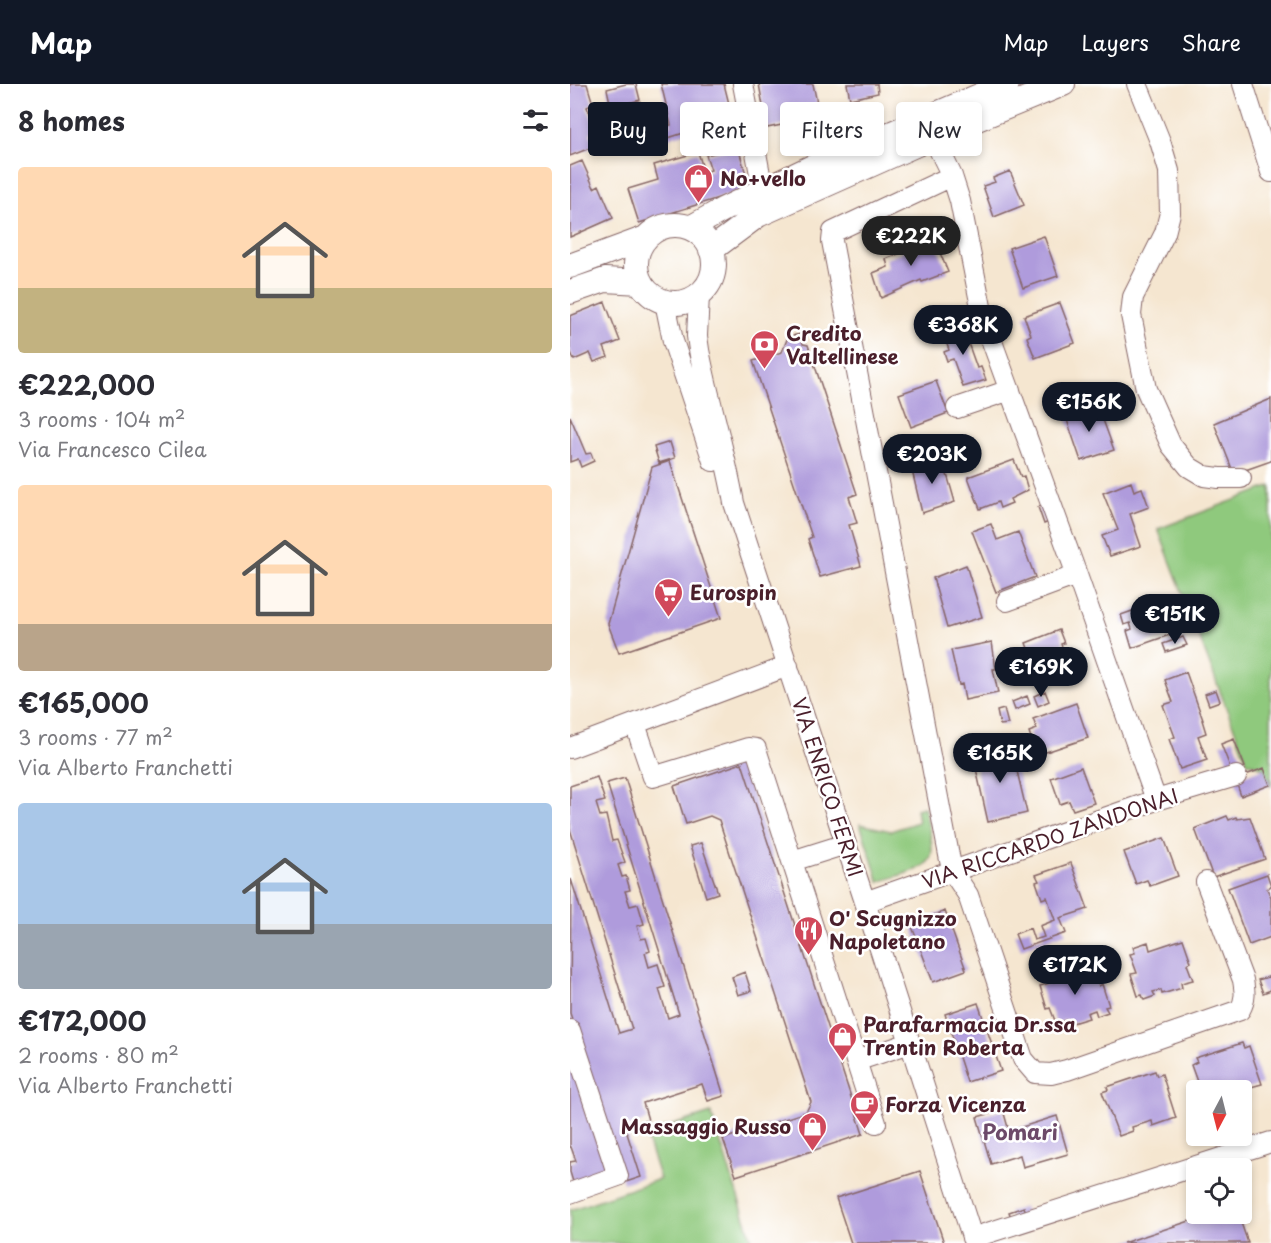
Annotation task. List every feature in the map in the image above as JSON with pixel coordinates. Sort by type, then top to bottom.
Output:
[{"type":"main road","points":[[982,117],[1063,84]]},
{"type":"main road","points":[[711,250],[758,215],[817,177],[1000,86]]},
{"type":"main road","points":[[690,228],[763,190],[817,177],[896,150]]},
{"type":"main road","points":[[570,266],[646,238],[656,230],[678,225],[699,233],[711,250],[714,262],[713,274],[708,286],[699,295],[683,302],[665,302],[646,291],[636,271],[636,259],[646,238]]},
{"type":"main road","points":[[570,292],[605,280],[640,282]]},
{"type":"street","points":[[743,84],[763,190]]},
{"type":"street","points":[[1137,84],[1160,141],[1169,171],[1170,213],[1166,233],[1133,297],[1131,315],[1146,389],[1172,445],[1189,467],[1204,476],[1241,478]]},
{"type":"street","points":[[1243,84],[1271,172]]},
{"type":"street","points":[[942,156],[960,201],[983,317],[1077,574],[1156,800]]},
{"type":"street","points":[[952,176],[833,232],[832,241],[952,871],[968,895],[1023,1059],[1035,1073],[1051,1074],[1067,1070],[1240,1010],[1244,1002],[1243,980],[1206,882]]},
{"type":"street","name":"VIA ENRICO FERMI","points":[[699,295],[697,336],[699,350],[719,438],[727,461],[734,503],[973,1240]]},
{"type":"street","name":"VIA ENRICO FERMI","points":[[665,302],[673,340],[718,479],[734,503]]},
{"type":"street","points":[[957,408],[1010,390]]},
{"type":"street","points":[[1007,601],[1077,574]]},
{"type":"street","points":[[570,748],[788,666]]},
{"type":"street","points":[[635,724],[653,777],[748,748],[756,749],[876,1123]]},
{"type":"street","name":"VIA RICCARDO ZANDONAI","points":[[865,902],[1156,800],[1236,776]]},
{"type":"street","points":[[792,861],[846,844]]},
{"type":"street","points":[[570,1030],[618,1176],[570,1193]]},
{"type":"street","points":[[856,1060],[910,1043]]},
{"type":"street","points":[[973,1240],[1010,1235],[1271,1142]]},
{"type":"green space","points":[[1271,486],[1271,787],[1264,768],[1247,762],[1158,529]]},
{"type":"green space","points":[[924,807],[931,842],[932,853],[929,861],[913,871],[879,882],[860,824],[891,831],[918,822],[916,809]]},
{"type":"green space","points":[[711,1113],[753,1243],[570,1243],[570,1210],[660,1179],[645,1134]]},
{"type":"building","points":[[570,84],[587,84],[592,102],[588,102],[587,107],[588,149],[570,156]]},
{"type":"building","points":[[636,84],[640,100],[610,102],[607,89]]},
{"type":"building","points":[[661,84],[724,84],[728,102],[680,102],[680,134],[668,138],[668,126],[671,125],[668,102],[665,102]]},
{"type":"building","points":[[759,84],[813,84],[817,102],[780,102],[780,125],[768,128],[768,102],[762,102]]},
{"type":"building","points":[[847,84],[877,84],[878,93],[850,99]]},
{"type":"building","points":[[684,156],[699,156],[704,172],[711,170],[706,156],[741,156],[750,188],[639,223],[628,189],[658,180],[654,165]]},
{"type":"building","points":[[582,161],[594,188],[599,185],[613,218],[570,237],[570,166]]},
{"type":"building","points":[[1010,171],[1024,205],[994,217],[983,186],[995,182],[993,178]]},
{"type":"building","points":[[933,236],[948,272],[922,282],[921,280],[881,298],[873,273],[888,267],[886,259],[903,252],[902,249]]},
{"type":"building","points":[[1044,236],[1058,276],[1023,288],[1009,248]]},
{"type":"building","points":[[605,302],[620,341],[604,347],[608,357],[594,362],[590,353],[574,360],[570,350],[570,316]]},
{"type":"building","points":[[1060,303],[1075,343],[1035,358],[1027,337],[1031,335],[1024,316]]},
{"type":"building","points":[[967,324],[973,341],[968,343],[977,368],[981,367],[986,380],[963,387],[953,359],[947,361],[944,352],[949,350],[943,333]]},
{"type":"building","points":[[800,334],[803,344],[808,345],[857,494],[849,497],[857,523],[849,525],[861,566],[820,577],[808,539],[812,537],[753,361],[782,352],[788,337]]},
{"type":"building","points":[[936,381],[948,413],[911,427],[899,394]]},
{"type":"building","points":[[1271,399],[1271,461],[1234,474],[1214,423]]},
{"type":"building","points":[[1098,406],[1114,450],[1081,461],[1065,414]]},
{"type":"building","points":[[570,416],[586,454],[591,453],[594,461],[581,467],[578,459],[570,462]]},
{"type":"building","points":[[670,442],[675,458],[659,463],[654,447]]},
{"type":"building","points":[[942,457],[955,502],[922,513],[911,466]]},
{"type":"building","points":[[1014,460],[1021,477],[1024,476],[1028,490],[1010,499],[1012,503],[1000,508],[998,502],[980,509],[968,477]]},
{"type":"building","points":[[670,461],[721,618],[619,653],[608,624],[652,467]]},
{"type":"building","points":[[1131,482],[1134,491],[1142,488],[1149,507],[1130,514],[1141,546],[1110,556],[1102,536],[1118,530],[1103,493]]},
{"type":"building","points":[[1043,505],[1049,522],[1044,524],[1038,507]]},
{"type":"building","points":[[991,524],[997,540],[1018,532],[1035,577],[996,592],[972,531]]},
{"type":"building","points":[[966,565],[982,617],[947,628],[933,578]]},
{"type":"building","points":[[1166,599],[1178,632],[1132,648],[1127,631],[1132,629],[1130,623],[1124,625],[1121,615]]},
{"type":"building","points":[[1059,630],[1068,664],[1037,672],[1026,643]]},
{"type":"building","points":[[1183,637],[1187,645],[1166,652],[1163,644]]},
{"type":"building","points":[[992,642],[996,669],[993,669],[998,693],[965,700],[951,650]]},
{"type":"building","points":[[1186,672],[1203,720],[1206,733],[1198,736],[1207,760],[1180,769],[1169,739],[1175,737],[1163,705],[1173,702],[1165,680]]},
{"type":"building","points":[[1216,690],[1220,701],[1209,705],[1205,694]]},
{"type":"building","points":[[1045,691],[1049,701],[1038,706],[1034,696]]},
{"type":"building","points":[[1027,696],[1030,704],[1015,710],[1012,702]]},
{"type":"building","points":[[1076,703],[1088,738],[1040,754],[1029,732],[1037,729],[1033,719]]},
{"type":"building","points":[[1004,709],[1008,724],[1000,725],[997,711]]},
{"type":"building","points":[[1234,739],[1245,767],[1232,772],[1221,744]]},
{"type":"building","points":[[1011,746],[1027,813],[988,822],[973,755]]},
{"type":"building","points":[[742,763],[863,1134],[736,1176],[723,1139],[806,1112],[811,1102],[719,820],[710,816],[686,824],[674,786]]},
{"type":"building","points":[[1081,767],[1094,803],[1073,810],[1069,801],[1060,804],[1051,778]]},
{"type":"building","points":[[1264,768],[1270,785],[1241,796],[1235,779]]},
{"type":"building","points":[[597,777],[605,801],[596,803],[600,816],[606,815],[612,841],[617,840],[625,862],[618,865],[622,877],[626,876],[630,890],[625,891],[630,906],[638,904],[644,924],[637,926],[641,939],[646,938],[650,951],[645,953],[649,967],[658,964],[665,987],[659,989],[668,1018],[679,1014],[607,783],[625,778],[724,1096],[708,1101],[702,1084],[643,1103],[648,1120],[625,1127],[641,1177],[623,1183],[570,1013],[571,879],[619,1033],[632,1029],[570,829],[570,786]]},
{"type":"building","points":[[1227,816],[1229,820],[1236,817],[1237,819],[1250,817],[1265,859],[1213,877],[1195,829]]},
{"type":"building","points":[[1164,838],[1178,876],[1150,886],[1147,880],[1136,884],[1124,852]]},
{"type":"building","points":[[701,843],[718,893],[706,897],[690,846]]},
{"type":"building","points":[[1071,863],[1088,909],[1060,918],[1066,933],[1021,949],[1015,934],[1030,928],[1034,940],[1044,937],[1040,926],[1055,920],[1047,897],[1042,899],[1036,875]]},
{"type":"building","points":[[1267,874],[1271,886],[1267,889],[1271,897],[1271,937],[1249,945],[1228,888]]},
{"type":"building","points":[[945,911],[966,970],[933,982],[911,924]]},
{"type":"building","points":[[1183,939],[1191,962],[1187,964],[1193,980],[1181,983],[1182,988],[1162,994],[1161,990],[1153,992],[1155,996],[1144,1000],[1142,995],[1138,996],[1131,974],[1137,973],[1130,954],[1135,953],[1133,947],[1148,942],[1150,950]]},
{"type":"building","points":[[1085,964],[1086,966],[1091,964],[1099,986],[1102,984],[1109,1006],[1105,1007],[1108,1012],[1097,1016],[1095,1010],[1087,1013],[1089,1018],[1069,1024],[1067,1020],[1056,1023],[1050,1008],[1047,1009],[1040,986],[1072,976],[1069,969]]},
{"type":"building","points":[[745,972],[751,991],[738,995],[732,977]]},
{"type":"building","points":[[1271,976],[1271,990],[1263,993],[1258,980]]},
{"type":"building","points":[[978,1003],[1001,1071],[967,1082],[945,1014]]},
{"type":"building","points":[[570,1040],[614,1172],[574,1185],[570,1172],[570,1162],[576,1161],[570,1147]]},
{"type":"building","points":[[1242,1043],[1244,1048],[1249,1046],[1262,1084],[1252,1087],[1252,1080],[1196,1080],[1191,1065],[1197,1062],[1195,1058]]},
{"type":"building","points":[[1155,1071],[1157,1076],[1162,1074],[1176,1118],[1153,1126],[1152,1121],[1132,1127],[1133,1131],[1119,1136],[1102,1092],[1108,1090],[1107,1087]]},
{"type":"building","points":[[1003,1110],[1009,1131],[1057,1116],[1068,1154],[1023,1167],[1020,1155],[991,1164],[977,1117]]},
{"type":"building","points":[[920,1171],[944,1243],[851,1243],[836,1198]]},
{"type":"building","points":[[1024,1207],[1028,1218],[1013,1223],[1009,1212]]},
{"type":"building","points":[[1186,1222],[1241,1224],[1248,1243],[1123,1243]]},
{"type":"place","name":"No+vello","points":[[699,204]]},
{"type":"place","name":"Credito Valtellinese","points":[[765,370]]},
{"type":"place","name":"Eurospin","points":[[669,618]]},
{"type":"place","name":"O' Scugnizzo Napoletano","points":[[808,956]]},
{"type":"place","name":"Parafarmacia Dr.ssa Trentin Roberta","points":[[842,1062]]},
{"type":"place","name":"Forza Vicenza","points":[[864,1130]]},
{"type":"place","name":"Massaggio Russo","points":[[812,1152]]},
{"type":"district","name":"Pomari","points":[[1020,1131]]}]
